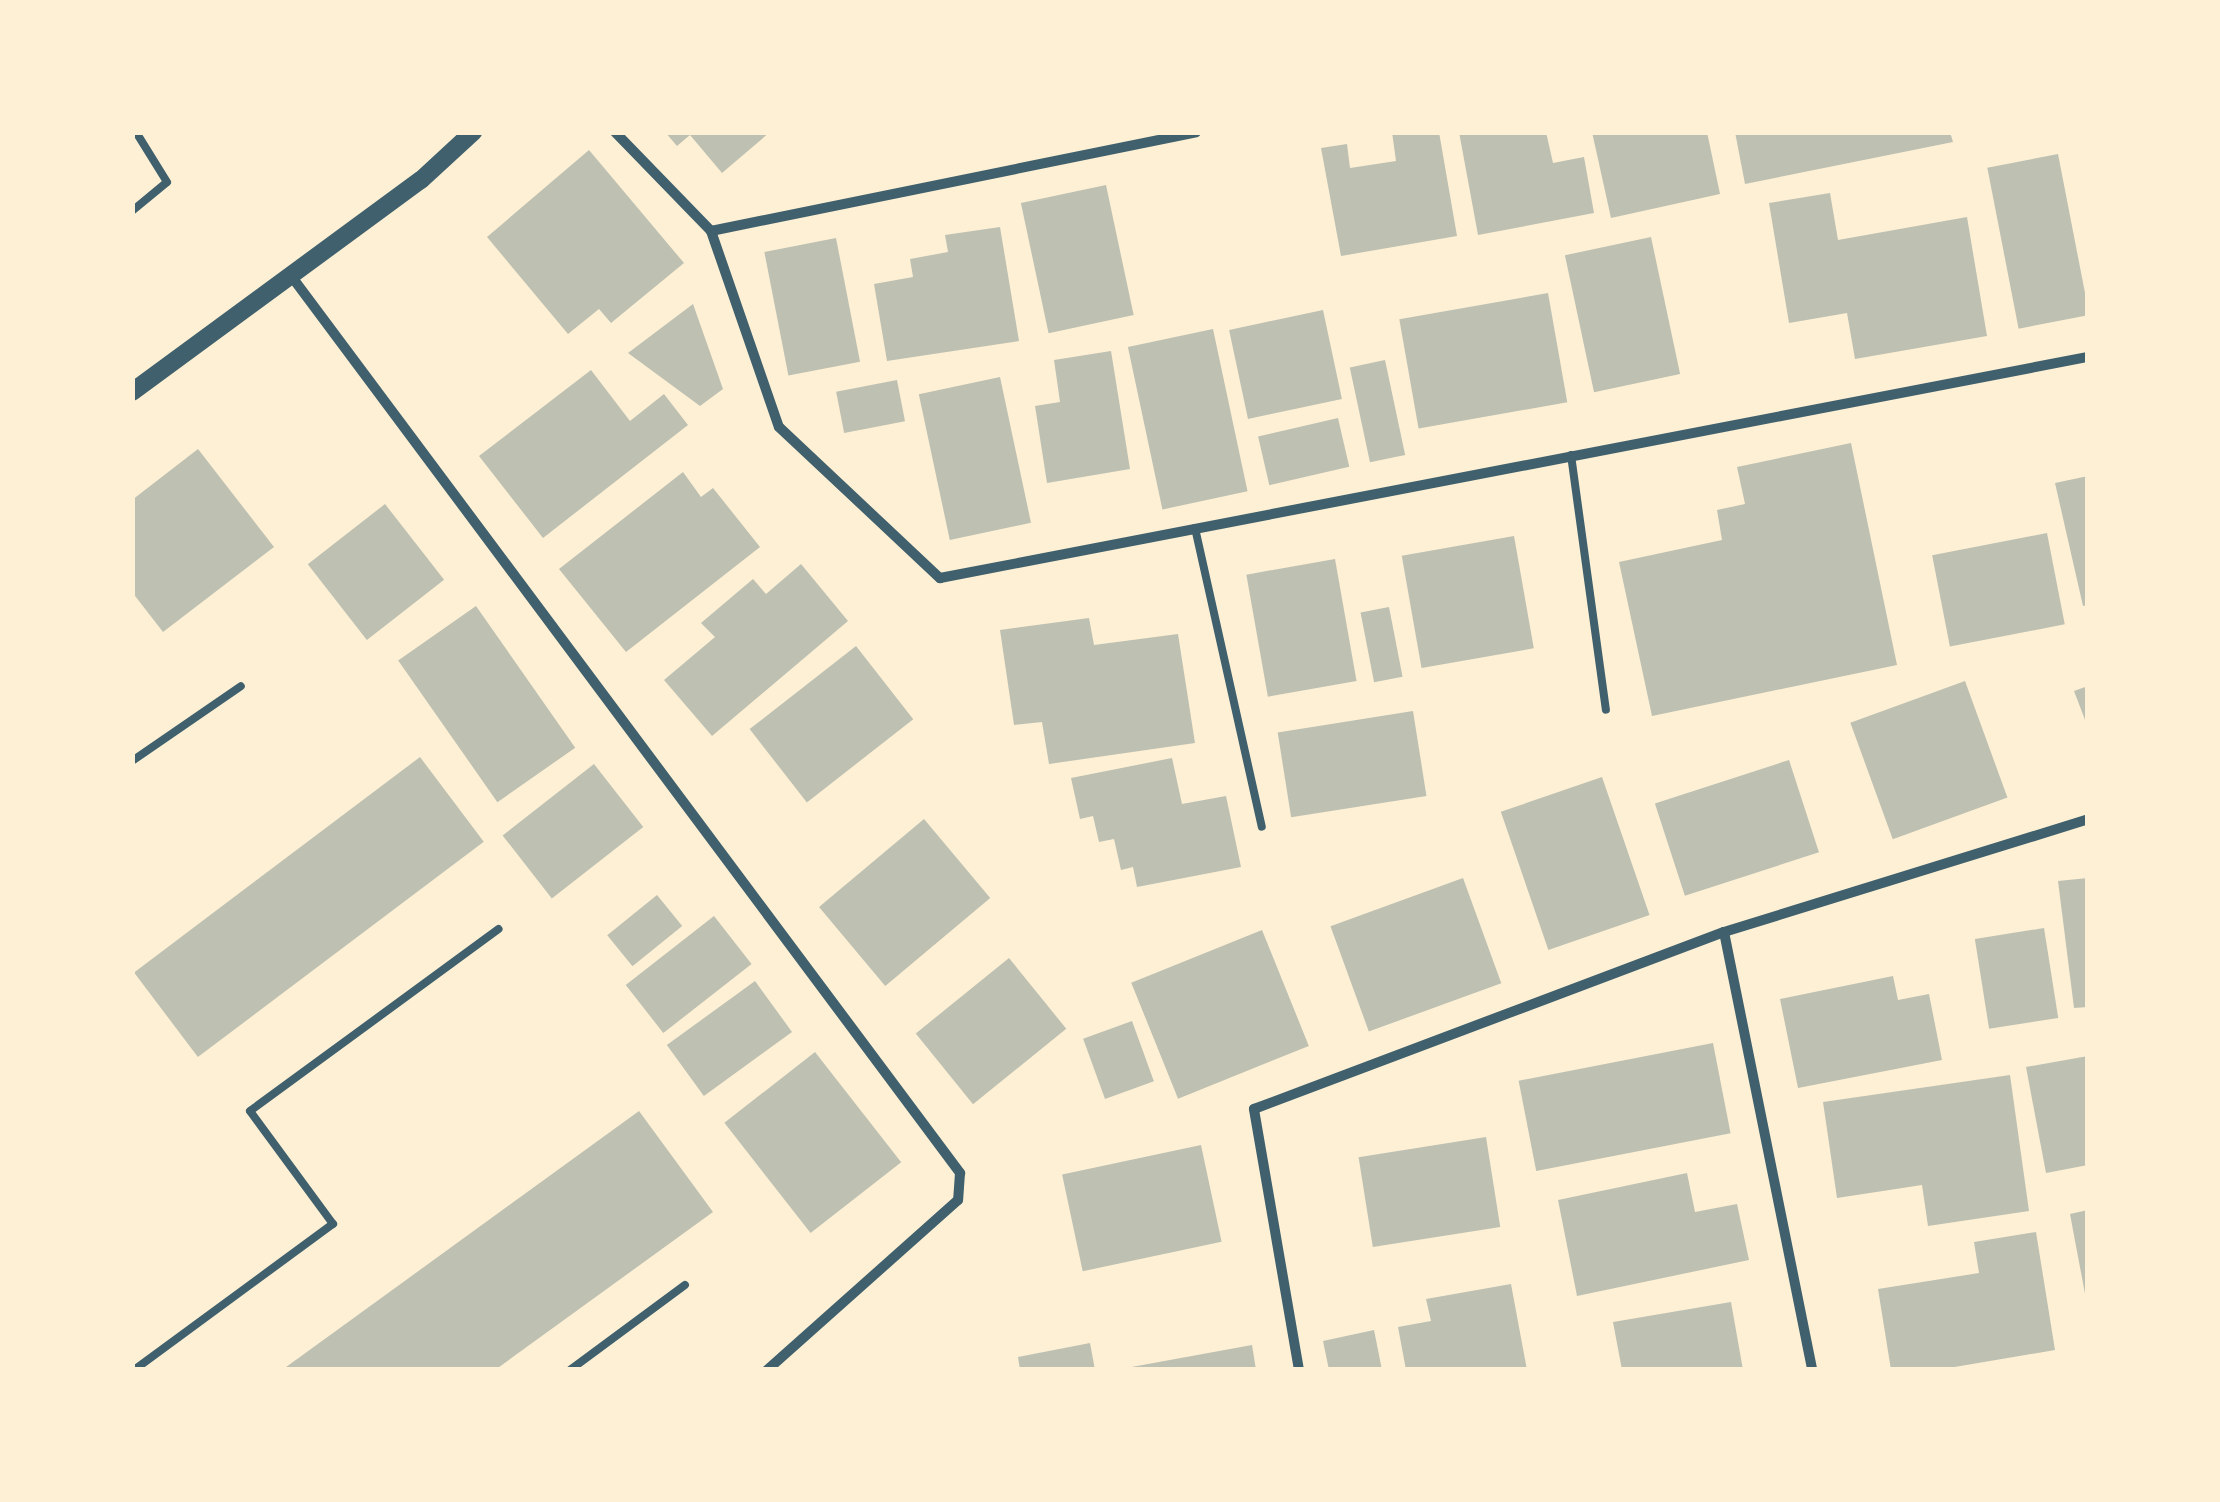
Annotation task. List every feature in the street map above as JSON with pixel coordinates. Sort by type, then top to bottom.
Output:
[{"type":"street","points":[[134,387],[292,278],[473,132]]},
{"type":"street","points":[[615,132],[712,230],[780,427],[940,578],[2088,357]]},
{"type":"street","points":[[712,230],[1196,132]]},
{"type":"street","points":[[292,278],[960,1173],[958,1200],[767,1370]]},
{"type":"street","points":[[1299,1370],[1254,1109],[1724,932],[2088,819]]},
{"type":"street","points":[[1724,932],[1812,1370]]},
{"type":"lane","points":[[132,210],[167,182],[136,132]]},
{"type":"lane","points":[[1572,455],[1606,710]]},
{"type":"lane","points":[[1195,528],[1262,827]]},
{"type":"lane","points":[[132,762],[241,686]]},
{"type":"lane","points":[[134,1370],[334,1224],[250,1111],[499,929]]},
{"type":"lane","points":[[570,1370],[684,1285]]},
{"type":"building","points":[[665,132],[770,132],[722,173],[690,135],[677,146]]},
{"type":"building","points":[[1392,132],[1439,132],[1457,236],[1341,256],[1321,148],[1347,144],[1350,168],[1396,161]]},
{"type":"building","points":[[1459,132],[1546,132],[1553,163],[1584,157],[1594,213],[1478,235]]},
{"type":"building","points":[[1592,132],[1707,132],[1720,194],[1611,218]]},
{"type":"building","points":[[1735,132],[1950,132],[1953,142],[1745,184]]},
{"type":"building","points":[[589,150],[684,263],[611,323],[599,309],[568,334],[487,237]]},
{"type":"building","points":[[2058,154],[2088,315],[2019,329],[1987,168]]},
{"type":"building","points":[[1106,185],[1134,315],[1049,333],[1021,203]]},
{"type":"building","points":[[1830,193],[1838,240],[1967,217],[1987,336],[1855,359],[1847,313],[1789,323],[1769,203]]},
{"type":"building","points":[[1000,227],[1019,341],[887,361],[874,284],[913,277],[910,259],[948,252],[945,235]]},
{"type":"building","points":[[1651,237],[1680,374],[1594,392],[1565,255]]},
{"type":"building","points":[[836,238],[860,362],[788,376],[764,252]]},
{"type":"building","points":[[1548,293],[1567,402],[1419,429],[1399,319]]},
{"type":"building","points":[[693,304],[723,389],[700,406],[628,353]]},
{"type":"building","points":[[1323,310],[1342,399],[1248,419],[1229,330]]},
{"type":"building","points":[[1213,329],[1248,491],[1162,509],[1128,347]]},
{"type":"building","points":[[1111,351],[1130,469],[1047,483],[1035,406],[1060,402],[1054,360]]},
{"type":"building","points":[[1385,360],[1405,455],[1370,462],[1350,367]]},
{"type":"building","points":[[591,370],[630,421],[664,394],[688,425],[543,538],[479,456]]},
{"type":"building","points":[[1000,377],[1031,523],[950,540],[919,394]]},
{"type":"building","points":[[897,380],[905,421],[844,433],[836,392]]},
{"type":"building","points":[[1338,418],[1349,467],[1269,485],[1258,436]]},
{"type":"building","points":[[1851,443],[1897,665],[1652,716],[1619,562],[1722,540],[1717,510],[1745,504],[1737,467]]},
{"type":"building","points":[[198,449],[274,547],[163,632],[132,592],[132,500]]},
{"type":"building","points":[[683,472],[701,497],[713,488],[760,547],[626,652],[559,569]]},
{"type":"building","points":[[2088,476],[2088,605],[2083,606],[2055,483]]},
{"type":"building","points":[[385,504],[444,580],[367,640],[308,564]]},
{"type":"building","points":[[2047,533],[2065,624],[1950,647],[1932,555]]},
{"type":"building","points":[[1514,536],[1534,648],[1422,668],[1402,556]]},
{"type":"building","points":[[1335,559],[1357,681],[1268,697],[1246,575]]},
{"type":"building","points":[[801,564],[848,621],[712,736],[664,680],[715,637],[701,623],[753,579],[766,594]]},
{"type":"building","points":[[476,606],[575,748],[497,802],[398,660]]},
{"type":"building","points":[[1389,607],[1403,677],[1374,682],[1361,613]]},
{"type":"building","points":[[1089,618],[1094,645],[1178,634],[1195,743],[1049,764],[1042,722],[1014,725],[1000,630]]},
{"type":"building","points":[[856,646],[913,719],[807,802],[750,729]]},
{"type":"building","points":[[1965,681],[2007,798],[1893,839],[1850,723]]},
{"type":"building","points":[[2088,686],[2088,725],[2087,725],[2074,691]]},
{"type":"building","points":[[1413,711],[1426,796],[1291,817],[1278,732]]},
{"type":"building","points":[[420,757],[484,842],[198,1057],[134,972]]},
{"type":"building","points":[[1172,758],[1182,804],[1226,796],[1241,867],[1137,887],[1133,867],[1121,870],[1114,839],[1099,842],[1093,816],[1080,819],[1071,778]]},
{"type":"building","points":[[1789,760],[1819,852],[1685,896],[1655,804]]},
{"type":"building","points":[[594,764],[643,827],[552,898],[503,835]]},
{"type":"building","points":[[1602,777],[1650,915],[1548,950],[1501,812]]},
{"type":"building","points":[[924,819],[990,898],[885,986],[819,907]]},
{"type":"building","points":[[1463,878],[1501,983],[1369,1031],[1331,926]]},
{"type":"building","points":[[2088,878],[2088,1007],[2074,1008],[2058,881]]},
{"type":"building","points":[[657,895],[682,926],[632,966],[607,935]]},
{"type":"building","points":[[714,916],[752,964],[663,1033],[626,985]]},
{"type":"building","points":[[2044,928],[2058,1018],[1989,1029],[1975,939]]},
{"type":"building","points":[[1262,930],[1309,1046],[1178,1099],[1131,983]]},
{"type":"building","points":[[1009,958],[1066,1029],[973,1104],[916,1034]]},
{"type":"building","points":[[1893,976],[1898,1000],[1929,994],[1942,1060],[1798,1088],[1780,999]]},
{"type":"building","points":[[755,981],[792,1032],[704,1096],[667,1045]]},
{"type":"building","points":[[1132,1021],[1154,1081],[1105,1099],[1083,1039]]},
{"type":"building","points":[[1713,1043],[1731,1133],[1536,1171],[1519,1081]]},
{"type":"building","points":[[815,1052],[901,1162],[811,1233],[724,1123]]},
{"type":"building","points":[[2088,1056],[2088,1165],[2046,1173],[2026,1067]]},
{"type":"building","points":[[2010,1075],[2029,1211],[1928,1226],[1922,1185],[1837,1198],[1823,1102]]},
{"type":"building","points":[[639,1111],[713,1212],[495,1370],[282,1370]]},
{"type":"building","points":[[1486,1137],[1500,1227],[1373,1247],[1359,1157]]},
{"type":"building","points":[[1201,1145],[1222,1242],[1083,1271],[1062,1175]]},
{"type":"building","points":[[1687,1173],[1695,1212],[1737,1204],[1749,1260],[1577,1296],[1558,1200]]},
{"type":"building","points":[[2088,1210],[2088,1298],[2086,1299],[2070,1214]]},
{"type":"building","points":[[2036,1232],[2055,1350],[1937,1370],[1891,1370],[1878,1289],[1979,1273],[1974,1242]]},
{"type":"building","points":[[1511,1284],[1527,1370],[1406,1370],[1398,1327],[1431,1321],[1426,1299]]},
{"type":"building","points":[[1731,1302],[1743,1370],[1622,1370],[1613,1322]]},
{"type":"building","points":[[1374,1330],[1382,1370],[1329,1370],[1323,1341]]},
{"type":"building","points":[[1090,1343],[1095,1370],[1020,1370],[1018,1357]]},
{"type":"building","points":[[1252,1345],[1256,1370],[1126,1370],[1126,1368]]}]
